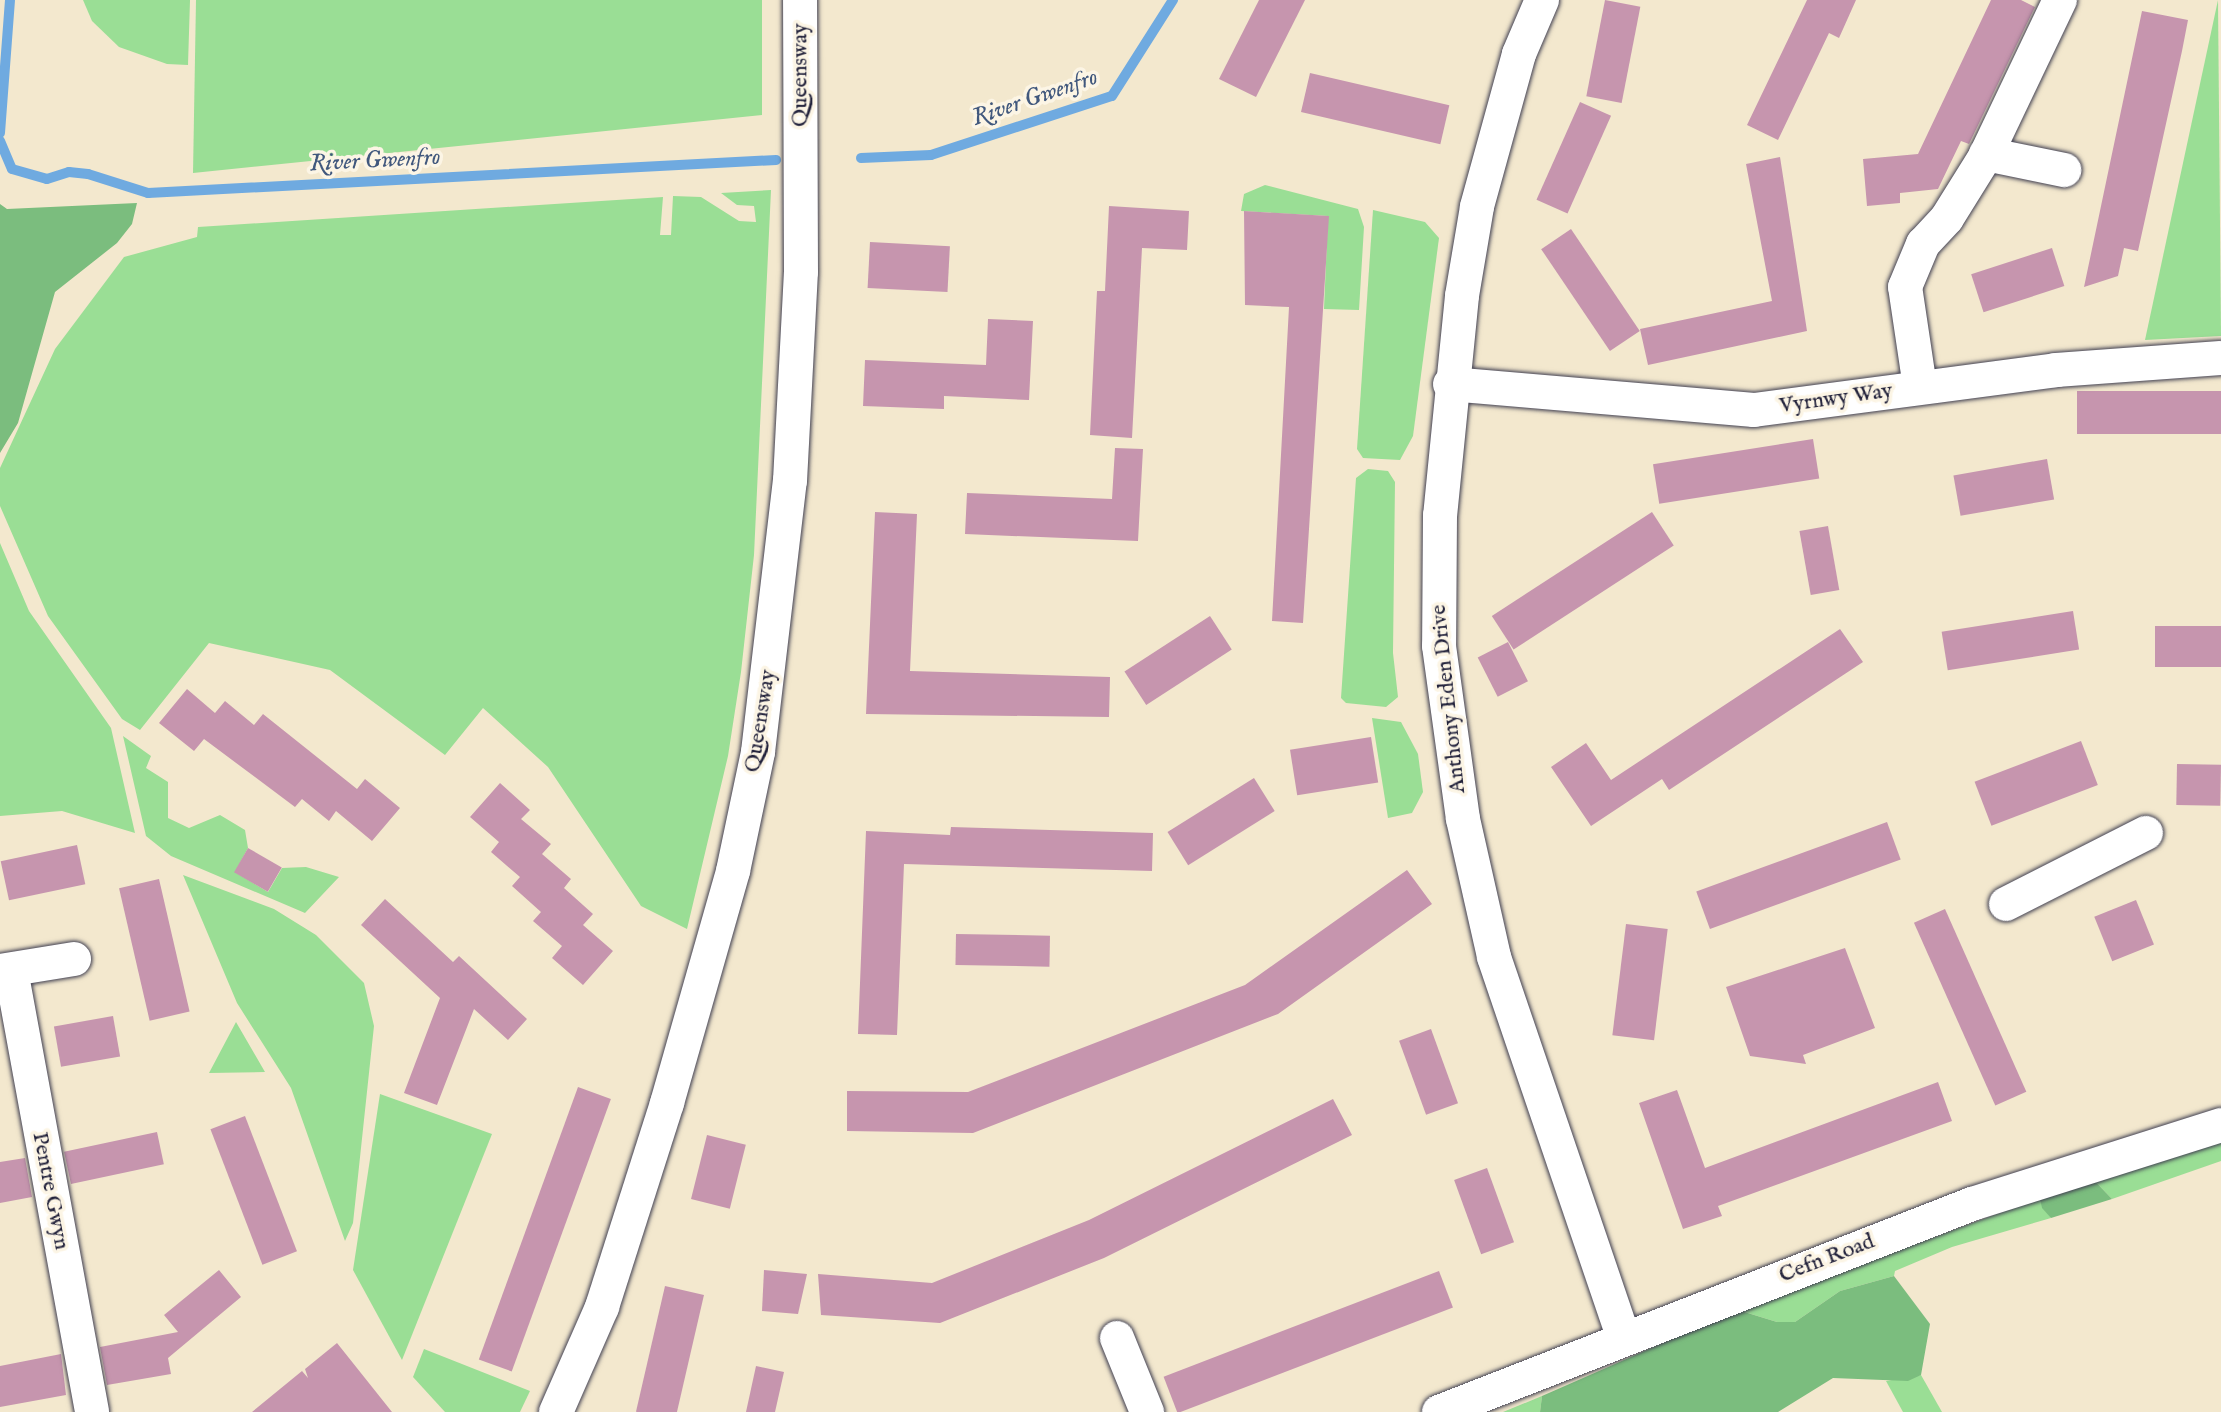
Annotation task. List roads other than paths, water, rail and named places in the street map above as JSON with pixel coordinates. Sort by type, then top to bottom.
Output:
[{"type":"street","name":"Queensway","points":[[556,1412],[602,1307],[667,1103],[733,871],[758,752],[791,466],[801,272],[800,0]]},
{"type":"street","name":"Anthony Eden Drive","points":[[1542,0],[1519,54],[1477,207],[1450,384],[1440,515],[1439,633],[1463,819],[1503,985],[1623,1337]]},
{"type":"street","points":[[1920,387],[1905,287],[1923,244],[1947,218],[1986,154],[2060,0]]},
{"type":"street","points":[[1986,154],[2064,170]]},
{"type":"street","name":"Vyrnwy Way","points":[[1450,384],[1754,410],[1920,387],[2221,358]]},
{"type":"street","points":[[2006,904],[2146,833]]},
{"type":"street","name":"Pentre Gwyn","points":[[74,959],[5,970],[92,1412]]},
{"type":"street","name":"Cefn Road","points":[[1439,1412],[1623,1337],[1972,1204],[2221,1125]]},
{"type":"street","points":[[1117,1338],[1147,1412]]},
{"type":"waterway","name":"River Gwenfro","points":[[0,133],[10,0]]},
{"type":"waterway","name":"River Gwenfro","points":[[861,158],[931,155],[1112,96],[1173,0]]},
{"type":"waterway","name":"River Gwenfro","points":[[0,141],[12,169],[47,179],[69,172],[88,174],[148,193],[776,160]]}]
